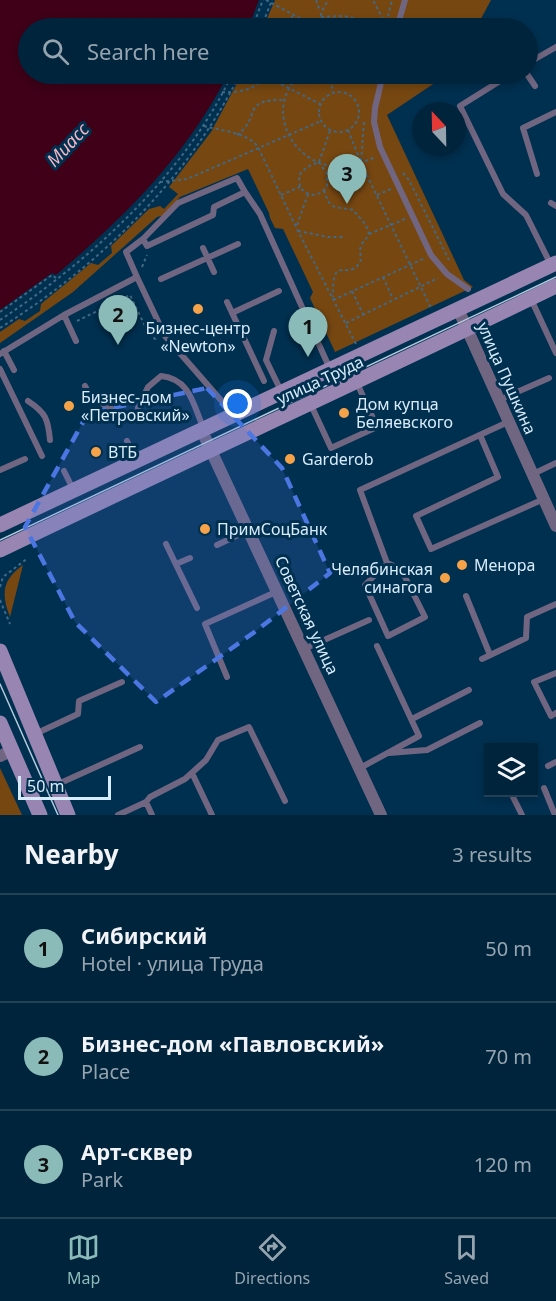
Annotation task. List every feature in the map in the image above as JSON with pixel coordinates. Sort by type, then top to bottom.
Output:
[{"type":"main road","name":"улица Труда","points":[[0,525],[553,264]]},
{"type":"main road","name":"улица Труда","points":[[0,550],[556,286]]},
{"type":"main road","points":[[0,651],[68,815]]},
{"type":"main road","points":[[0,723],[6,753],[40,815]]},
{"type":"street","name":"улица Пушкина","points":[[458,309],[533,474],[549,503],[556,526]]},
{"type":"street","name":"Советская улица","points":[[202,428],[381,815]]},
{"type":"lane","points":[[400,18],[405,0]]},
{"type":"lane","points":[[538,57],[556,47]]},
{"type":"lane","points":[[381,84],[375,108],[376,134],[430,255],[447,274],[468,289]]},
{"type":"lane","points":[[495,84],[460,106],[503,194],[526,215],[553,264]]},
{"type":"lane","points":[[537,174],[523,128],[556,112]]},
{"type":"lane","points":[[234,414],[165,336],[126,252],[143,239],[178,203],[237,178],[260,214],[330,369]]},
{"type":"lane","points":[[143,239],[147,246],[213,215],[214,207],[245,192]]},
{"type":"lane","points":[[161,279],[238,244]]},
{"type":"lane","points":[[203,248],[213,272]]},
{"type":"lane","points":[[14,370],[2,352],[64,315],[137,278]]},
{"type":"lane","points":[[232,313],[279,291]]},
{"type":"lane","points":[[531,298],[556,353]]},
{"type":"lane","points":[[227,302],[264,381]]},
{"type":"lane","points":[[64,315],[76,341]]},
{"type":"lane","points":[[274,331],[266,360],[281,391]]},
{"type":"lane","points":[[0,369],[42,456]]},
{"type":"lane","points":[[138,408],[148,387],[161,376],[172,378],[188,390],[202,428]]},
{"type":"lane","points":[[499,400],[549,378]]},
{"type":"lane","points":[[311,404],[331,448],[377,427],[356,382]]},
{"type":"lane","points":[[85,386],[92,399],[112,409]]},
{"type":"lane","points":[[28,401],[42,410],[49,426],[50,440]]},
{"type":"lane","points":[[387,563],[365,585],[388,636],[425,617],[401,569],[387,563],[360,490],[509,422]]},
{"type":"lane","points":[[480,435],[498,477],[416,516],[431,549],[549,503]]},
{"type":"lane","points":[[127,441],[136,460]]},
{"type":"lane","points":[[0,470],[25,459]]},
{"type":"lane","points":[[533,474],[556,463]]},
{"type":"lane","points":[[64,471],[74,491]]},
{"type":"lane","points":[[217,545],[249,530]]},
{"type":"lane","points":[[166,544],[197,608]]},
{"type":"lane","points":[[176,564],[190,558]]},
{"type":"lane","points":[[227,677],[205,624],[278,591]]},
{"type":"lane","points":[[465,596],[490,655]]},
{"type":"lane","points":[[482,659],[526,638],[527,617],[556,604]]},
{"type":"lane","points":[[304,650],[369,620]]},
{"type":"lane","points":[[359,768],[419,736],[376,646]]},
{"type":"lane","points":[[556,673],[534,682],[550,716],[556,713]]},
{"type":"lane","points":[[35,735],[78,714],[80,701],[122,682]]},
{"type":"lane","points":[[412,719],[470,690]]},
{"type":"lane","points":[[386,754],[427,750],[480,723]]},
{"type":"lane","points":[[118,815],[146,802],[150,797],[185,779],[206,760],[218,740],[249,727],[285,801]]},
{"type":"lane","points":[[56,785],[140,747]]},
{"type":"lane","points":[[548,766],[556,762]]},
{"type":"lane","points":[[192,772],[212,815]]},
{"type":"lane","points":[[544,788],[555,815]]},
{"type":"lane","points":[[513,797],[522,815]]},
{"type":"lane","points":[[146,802],[152,815]]},
{"type":"path","points":[[257,18],[265,0],[297,18]]},
{"type":"path","points":[[316,0],[321,15]]},
{"type":"path","points":[[321,18],[328,0]]},
{"type":"path","points":[[373,0],[382,18]]},
{"type":"path","points":[[388,18],[392,0]]},
{"type":"path","points":[[265,18],[272,2]]},
{"type":"path","points":[[321,15],[352,18]]},
{"type":"path","points":[[0,320],[57,279],[128,217],[160,182],[203,126],[226,84]]},
{"type":"path","points":[[0,328],[90,262],[129,227],[171,180],[210,128],[235,84]]},
{"type":"path","points":[[222,92],[243,92],[257,84]]},
{"type":"path","points":[[281,84],[320,104]]},
{"type":"path","points":[[292,84],[284,100],[283,117],[296,148],[329,165],[362,163]]},
{"type":"path","points":[[331,84],[333,92]]},
{"type":"path","points":[[333,92],[351,96],[358,106],[356,122],[348,130],[342,132],[331,130],[321,121],[320,104],[333,92]]},
{"type":"path","points":[[237,135],[247,127],[254,107],[259,102],[284,100]]},
{"type":"path","points":[[359,112],[365,113],[362,163]]},
{"type":"path","points":[[160,182],[188,179],[321,121]]},
{"type":"path","points":[[203,126],[253,141],[258,147],[357,346]]},
{"type":"path","points":[[320,162],[307,167],[298,178],[300,187],[308,194],[315,195],[324,190],[328,183],[328,177],[320,162],[331,130]]},
{"type":"path","points":[[348,130],[432,310]]},
{"type":"path","points":[[281,195],[300,187]]},
{"type":"path","points":[[324,190],[332,206],[353,210],[366,225],[369,234]]},
{"type":"path","points":[[296,227],[308,194]]},
{"type":"path","points":[[333,300],[333,278],[343,268],[355,268],[360,264],[360,248],[369,234],[424,211]]},
{"type":"path","points":[[298,231],[328,237],[345,237]]},
{"type":"path","points":[[137,278],[147,257],[147,246]]},
{"type":"path","points":[[333,300],[442,249]]},
{"type":"path","points":[[346,322],[447,274]]},
{"type":"path","points":[[0,312],[52,275],[57,279]]},
{"type":"path","points":[[383,277],[394,300]]},
{"type":"path","points":[[352,291],[363,314]]},
{"type":"path","points":[[74,323],[130,296],[148,332],[156,341]]},
{"type":"path","points":[[0,587],[3,577],[28,558]]},
{"type":"path","points":[[0,600],[10,624]]},
{"type":"highlighted area","points":[[207,388],[282,468],[330,573],[256,631],[156,702],[75,622],[25,527],[88,413]]},
{"type":"shaded area","points":[[275,0],[491,0],[481,18],[267,18]]},
{"type":"shaded area","points":[[237,84],[433,84],[387,115],[464,280],[473,287],[335,352],[310,298],[313,292],[283,229],[275,228],[248,169],[180,197],[165,215],[157,217],[73,292],[0,343],[0,332],[19,319],[25,321],[40,311],[41,304],[91,263],[98,265],[112,253],[111,246],[149,209],[160,206],[164,209],[178,194],[169,187],[211,132]]},
{"type":"shaded area","points":[[23,565],[10,617],[5,601],[5,588],[11,576]]},
{"type":"shaded area","points":[[0,768],[22,815],[0,815]]},
{"type":"water","name":"Миасс","points":[[0,0],[259,0],[252,18],[18,18],[18,84],[223,84],[212,104],[174,158],[130,207],[56,275],[52,273],[0,310]]},
{"type":"tram line","points":[[0,540],[556,277]]},
{"type":"tram line","points":[[0,684],[58,815]]},
{"type":"place","name":"Арт-сквер","points":[[347,204]]},
{"type":"place","name":"Бизнес-центр «Newton»","points":[[198,309]]},
{"type":"place","name":"Бизнес-дом «Павловский»","points":[[118,345]]},
{"type":"place","name":"Сибирский","points":[[308,357]]},
{"type":"place","name":"Бизнес-дом «Петровский»","points":[[69,406]]},
{"type":"place","name":"Дом купца Беляевского","points":[[344,413]]},
{"type":"place","name":"ВТБ","points":[[96,452]]},
{"type":"place","name":"Garderob","points":[[290,459]]},
{"type":"place","name":"ПримСоцБанк","points":[[205,529]]},
{"type":"place","name":"Менора","points":[[462,565]]},
{"type":"place","name":"Челябинская синагога","points":[[445,578]]}]
